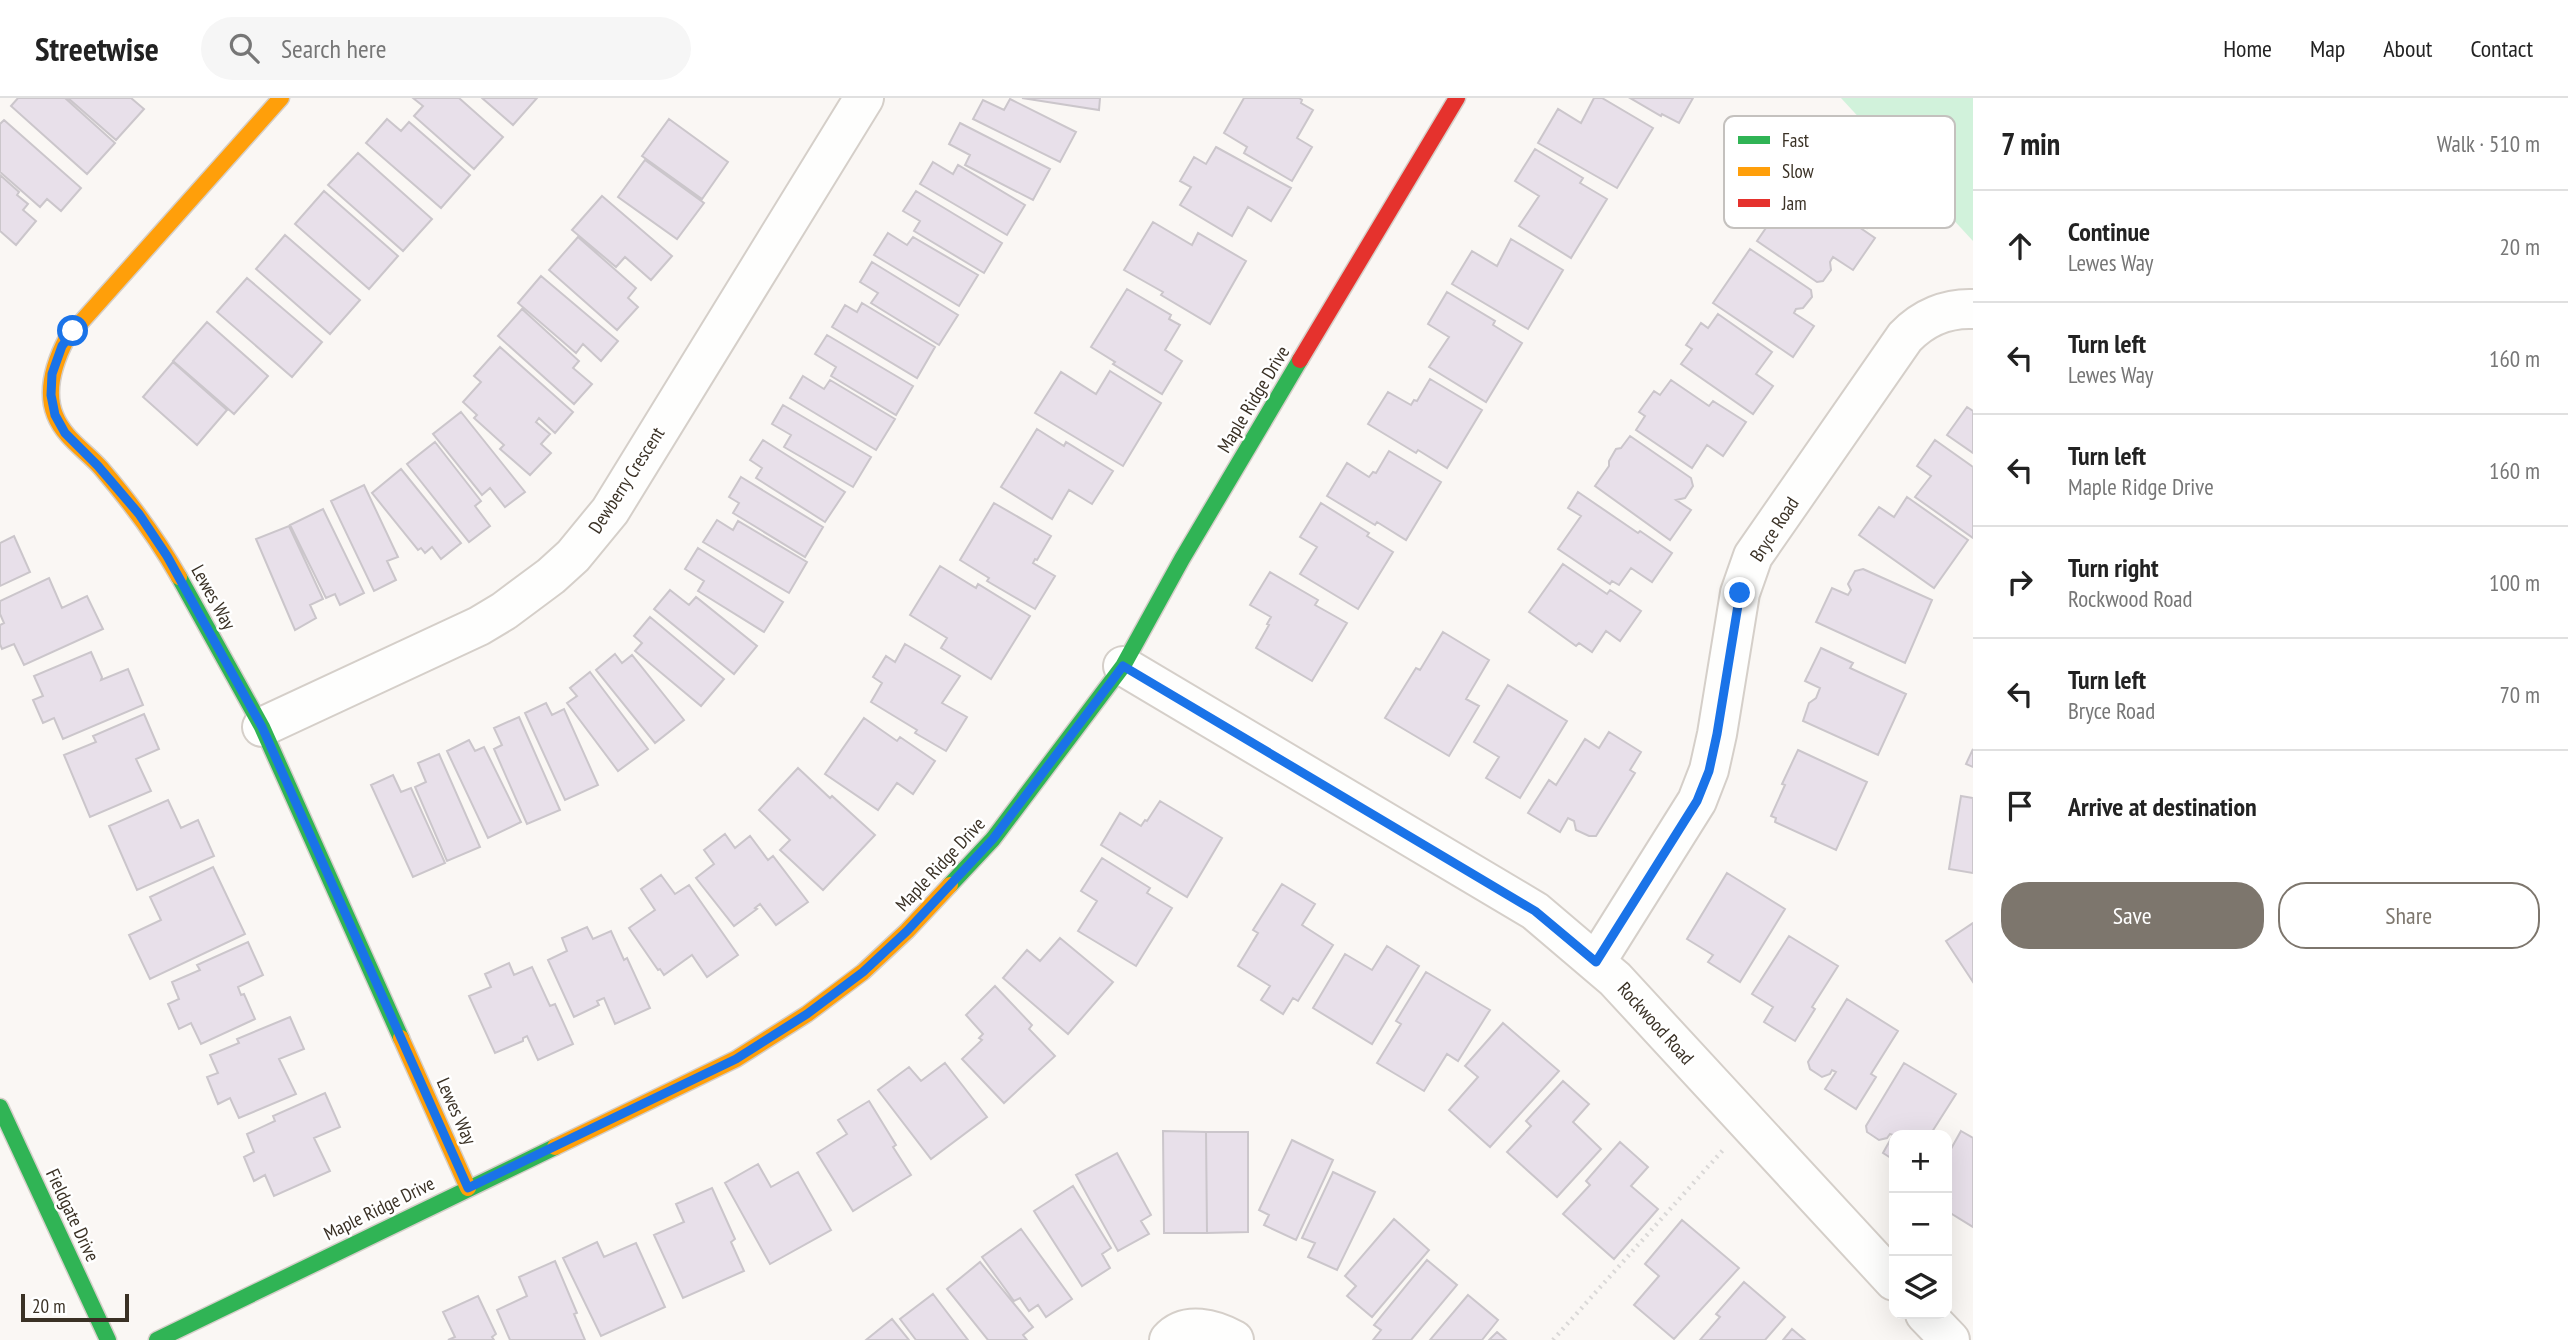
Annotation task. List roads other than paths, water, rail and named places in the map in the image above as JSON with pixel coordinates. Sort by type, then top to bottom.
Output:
[{"type":"street","name":"Lewes Way","points":[[281,98],[67,338],[58,355],[51,385],[55,415],[65,433],[98,466],[139,514],[167,556],[262,727],[468,1188]]},
{"type":"street","name":"Dewberry Crescent","points":[[262,727],[479,626],[528,594],[573,556],[610,510],[864,98]]},
{"type":"street","name":"Maple Ridge Drive","points":[[157,1340],[736,1059],[807,1014],[863,972],[907,931],[993,839],[1123,666],[1182,559],[1457,98]]},
{"type":"street","name":"Bryce Road","points":[[1596,962],[1697,801],[1709,771],[1740,593],[1754,556],[1905,337],[1919,324],[1936,315],[1973,309]]},
{"type":"street","name":"Rockwood Road","points":[[1123,666],[1535,911],[1615,979],[1889,1276]]},
{"type":"street","name":"Fieldgate Drive","points":[[0,1107],[108,1340]]},
{"type":"street","points":[[1930,1319],[1950,1340]]},
{"type":"street","points":[[1169,1340],[1185,1329],[1222,1334],[1234,1340]]}]
